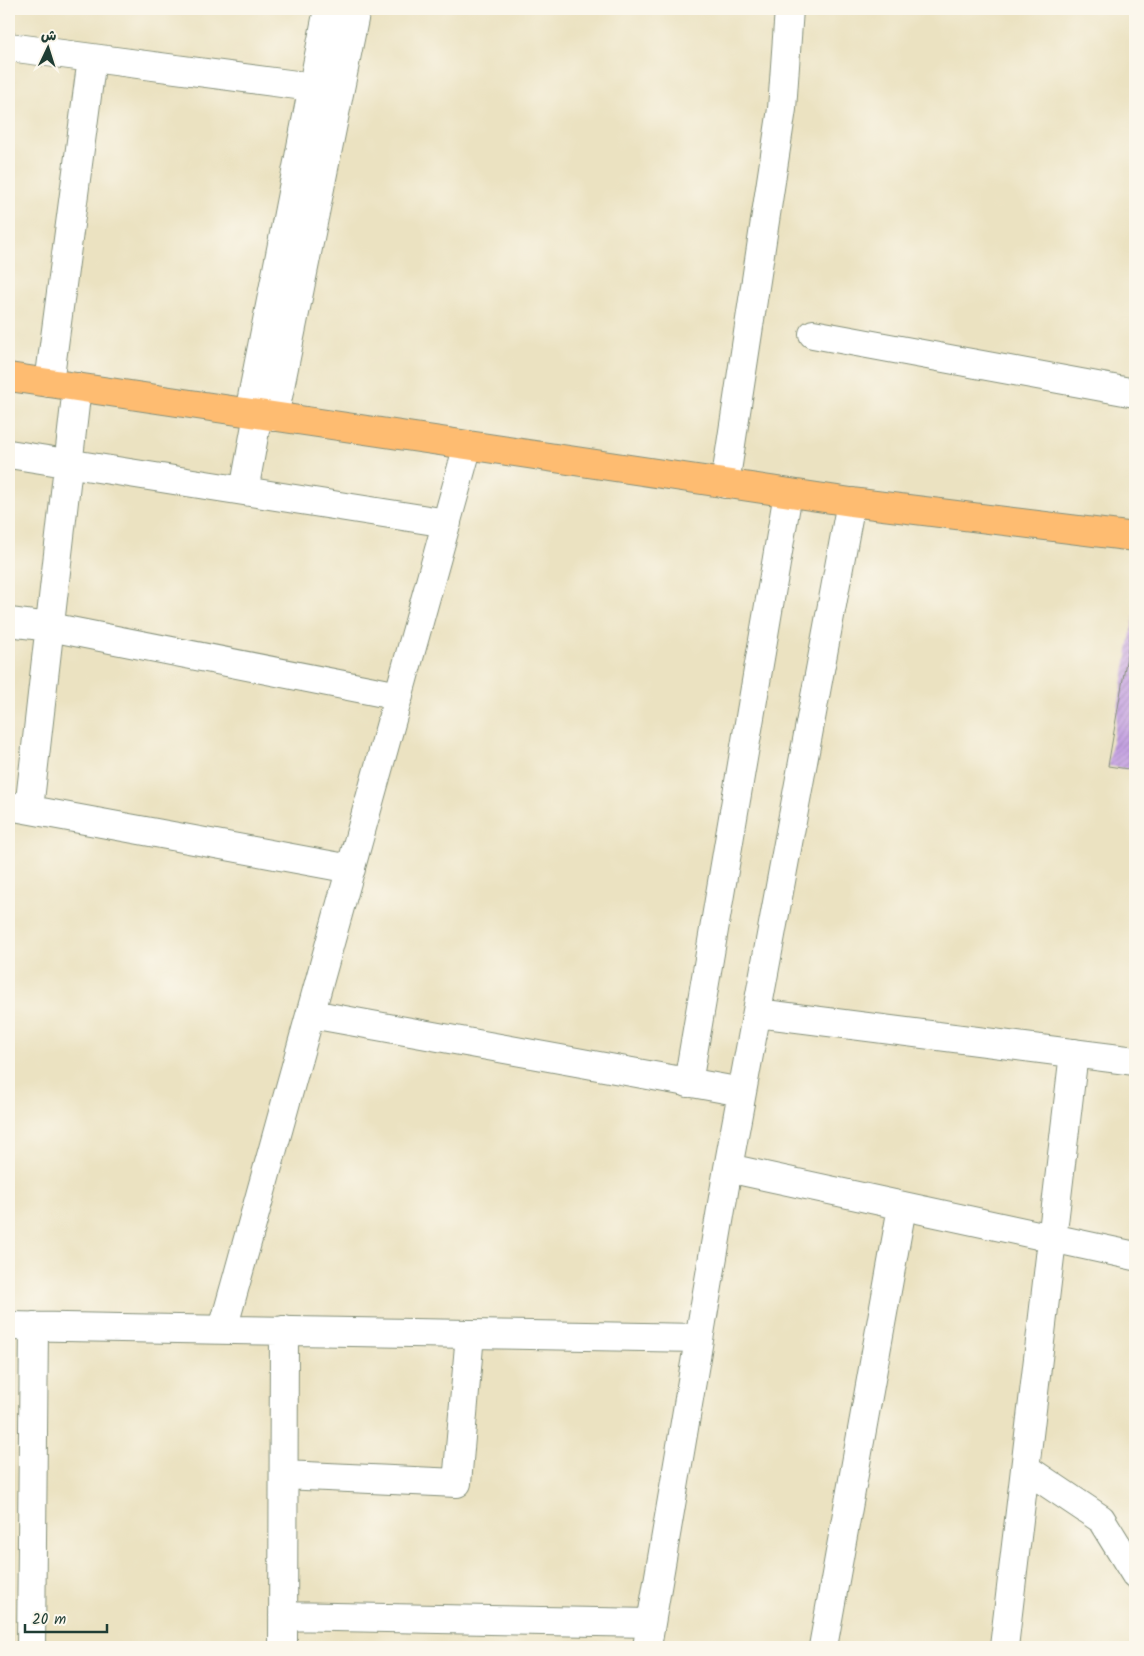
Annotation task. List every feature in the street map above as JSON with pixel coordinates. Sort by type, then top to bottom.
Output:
[{"type":"main road","points":[[9,377],[851,502],[1135,537]]},
{"type":"street","points":[[260,415],[312,87],[328,9]]},
{"type":"street","points":[[244,491],[260,415],[356,9]]},
{"type":"street","points":[[725,484],[782,109],[789,9]]},
{"type":"street","points":[[9,47],[312,87]]},
{"type":"street","points":[[49,383],[92,58]]},
{"type":"street","points":[[813,334],[1135,393]]},
{"type":"street","points":[[76,387],[50,627],[19,808],[351,869]]},
{"type":"street","points":[[223,1329],[468,446]]},
{"type":"street","points":[[9,454],[447,524]]},
{"type":"street","points":[[688,1082],[788,493]]},
{"type":"street","points":[[283,1616],[649,1635],[728,1168],[851,502]]},
{"type":"street","points":[[9,622],[50,627],[399,696]]},
{"type":"street","points":[[756,1013],[1135,1061]]},
{"type":"street","points":[[311,1014],[742,1092]]},
{"type":"street","points":[[1004,1647],[1074,1053]]},
{"type":"street","points":[[728,1168],[1052,1240],[1135,1256]]},
{"type":"street","points":[[823,1647],[902,1207]]},
{"type":"street","points":[[31,1647],[21,1326],[699,1338]]},
{"type":"street","points":[[283,1647],[284,1330]]},
{"type":"street","points":[[284,1476],[457,1483],[470,1334]]},
{"type":"street","points":[[1025,1468],[1101,1519],[1135,1574]]},
{"type":"building","points":[[1135,615],[1135,770],[1108,766]]}]
